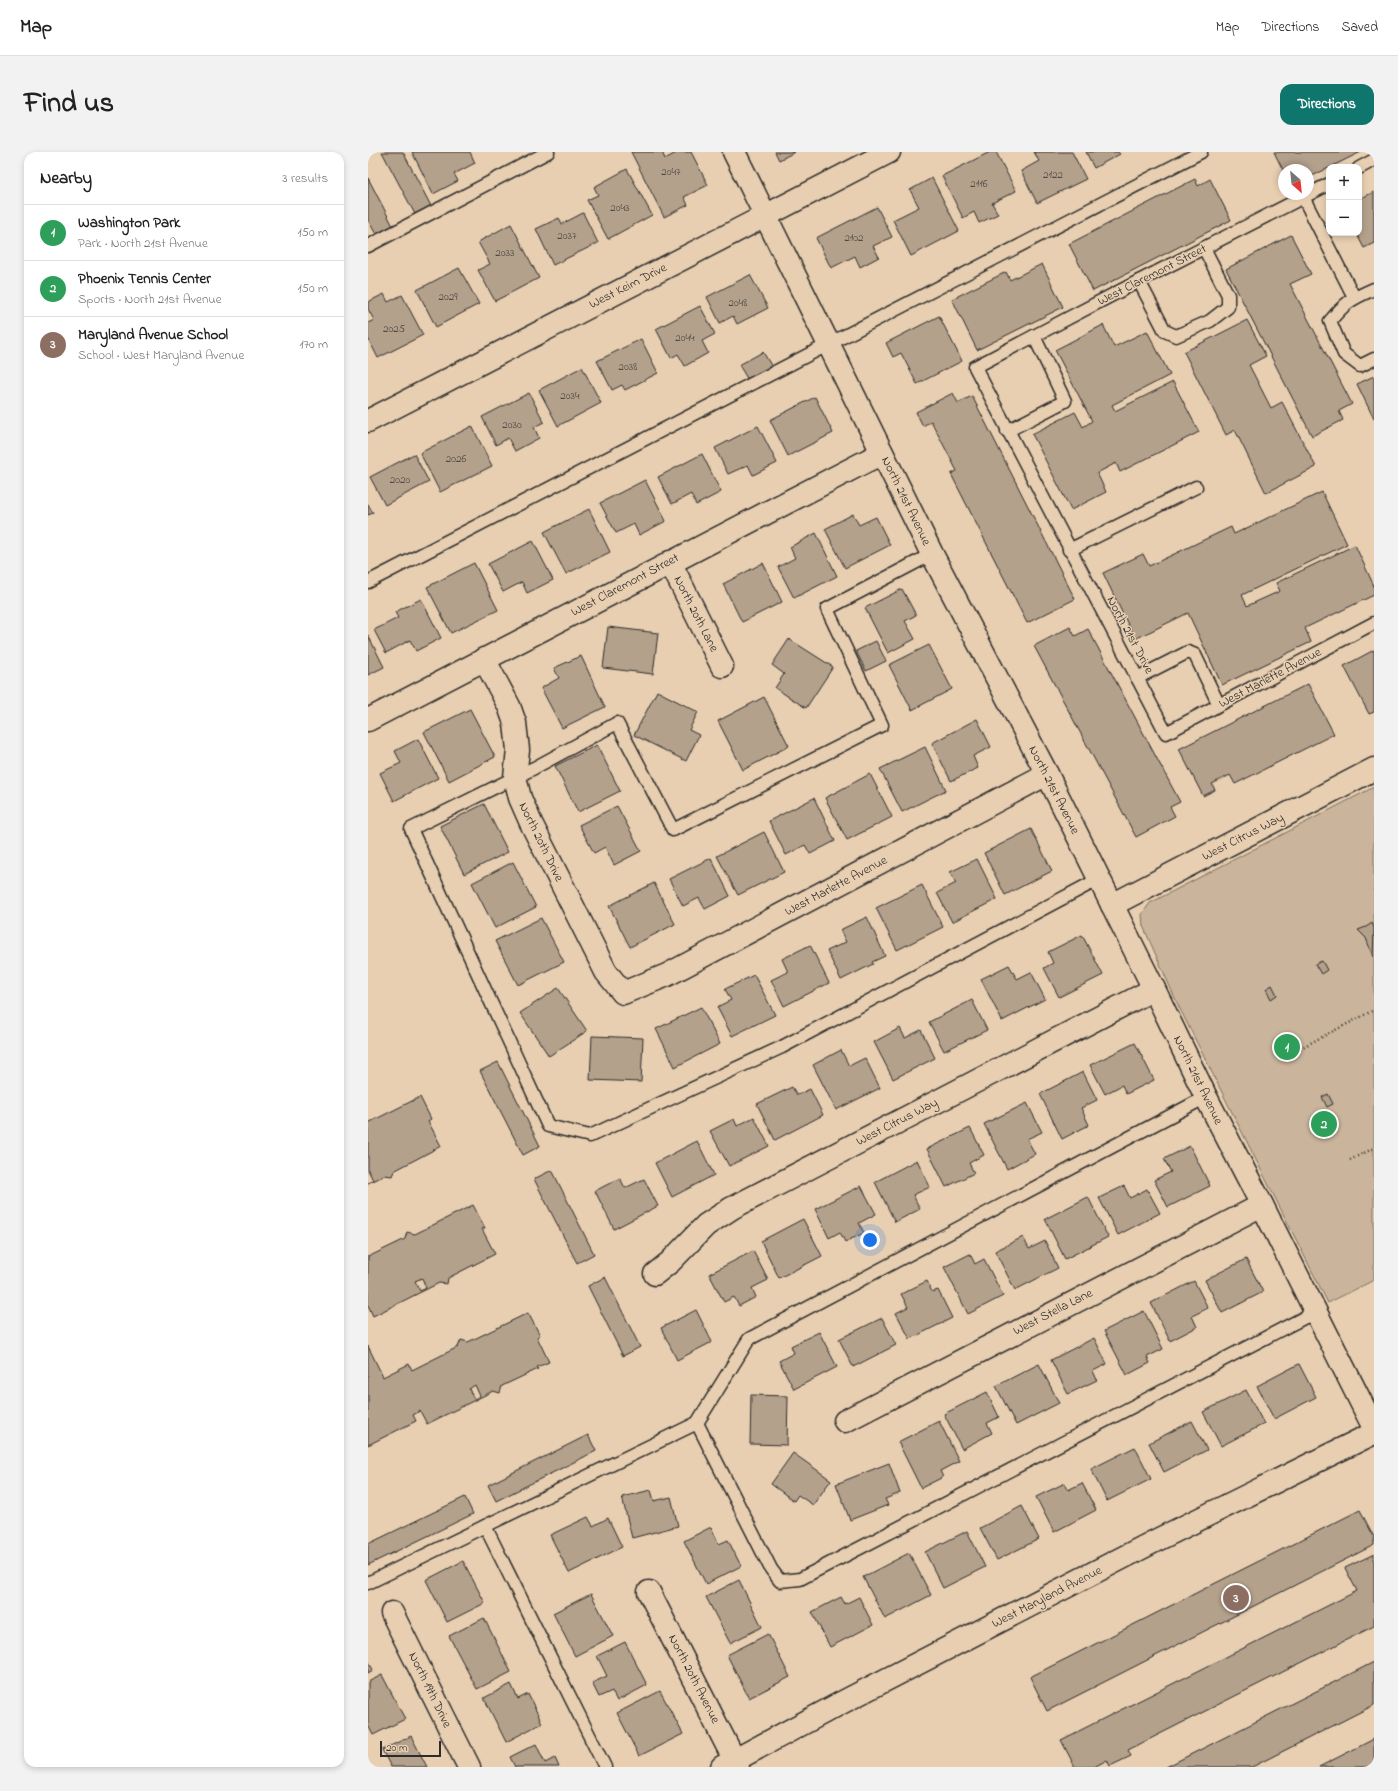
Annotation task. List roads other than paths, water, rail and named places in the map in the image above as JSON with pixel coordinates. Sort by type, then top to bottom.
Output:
[{"type":"street","name":"North 21st Avenue","points":[[734,152],[932,554],[1047,774],[1154,989],[1206,1098],[1262,1205],[1374,1428]]},
{"type":"street","name":"West Keim Drive","points":[[368,421],[889,152]]},
{"type":"street","name":"West Claremont Street","points":[[368,720],[882,453]]},
{"type":"street","name":"North 20th Lane","points":[[670,562],[722,666]]},
{"type":"street","name":"North 20th Drive","points":[[484,659],[509,706],[515,723],[518,750],[515,777],[520,798],[531,823],[606,972],[623,993]]},
{"type":"street","name":"West Citrus Way","points":[[1112,905],[1374,769]]},
{"type":"street","name":"West Marlette Avenue","points":[[623,993],[666,975],[1047,774]]},
{"type":"street","name":"West Citrus Way","points":[[656,1274],[670,1262],[706,1225],[732,1208],[1154,989]]},
{"type":"street","name":"West Stella Lane","points":[[845,1421],[1262,1205]]},
{"type":"street","name":"West Maryland Avenue","points":[[731,1765],[841,1702],[1143,1547],[1374,1433]]},
{"type":"street","name":"North 20th Avenue","points":[[649,1592],[731,1765]]},
{"type":"street","name":"North 19th Drive","points":[[392,1613],[469,1767]]},
{"type":"lane","points":[[368,246],[548,152]]},
{"type":"lane","points":[[368,582],[1201,152]]},
{"type":"lane","points":[[1362,166],[1374,160]]},
{"type":"lane","name":"West Claremont Street","points":[[1314,192],[1326,186]]},
{"type":"lane","name":"West Claremont Street","points":[[975,367],[1297,200]]},
{"type":"lane","points":[[1305,200],[1354,297]]},
{"type":"lane","points":[[1139,281],[1165,331],[1176,336],[1210,321],[1228,307],[1228,295],[1204,248]]},
{"type":"lane","points":[[1374,289],[1354,297],[1344,304],[1330,321],[1344,354],[1360,366],[1374,360]]},
{"type":"lane","points":[[1008,430],[1065,401],[1034,336]]},
{"type":"lane","name":"North 21st Drive","points":[[975,367],[1069,550],[1166,733]]},
{"type":"lane","points":[[1069,550],[1196,487]]},
{"type":"lane","points":[[932,554],[827,609],[882,725],[673,830],[618,724],[411,829],[548,1126],[590,1136],[782,1047],[1099,879]]},
{"type":"lane","name":"West Marlette Avenue","points":[[1166,733],[1374,623]]},
{"type":"lane","points":[[1137,678],[1188,652],[1195,655],[1220,705]]},
{"type":"lane","points":[[368,1583],[696,1423],[748,1339],[1206,1098]]},
{"type":"lane","points":[[696,1423],[771,1569],[780,1581],[800,1579],[1315,1312]]},
{"type":"lane","points":[[486,1526],[605,1767]]},
{"type":"place","name":"Washington Park","points":[[1287,1047]]},
{"type":"place","name":"Phoenix Tennis Center","points":[[1324,1124]]},
{"type":"place","name":"Maryland Avenue School","points":[[1236,1598]]}]
